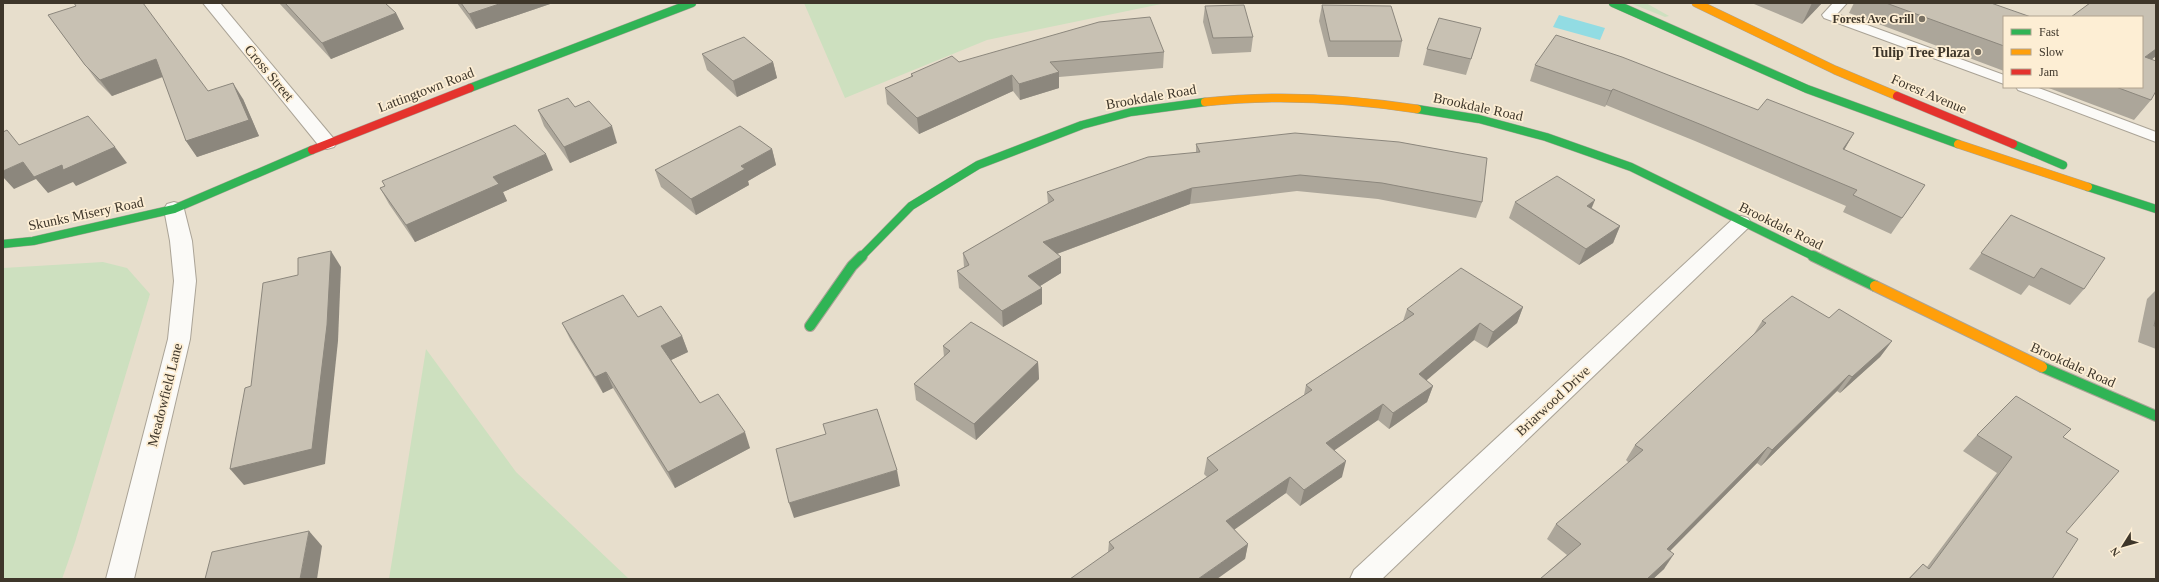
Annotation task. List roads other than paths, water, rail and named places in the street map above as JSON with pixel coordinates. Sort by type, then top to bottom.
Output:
[{"type":"main road","points":[[1613,3],[1807,89],[1988,155],[2156,209]]},
{"type":"main road","name":"Forest Avenue","points":[[1696,3],[1835,70],[2068,167]]},
{"type":"main road","name":"Lattingtown Road","points":[[174,209],[327,143],[682,4]]},
{"type":"main road","name":"Brookdale Road","points":[[810,326],[852,266],[911,206],[978,165],[1082,125],[1131,112],[1211,101],[1284,97],[1371,101],[1479,119],[1546,137],[1631,167],[1741,223],[2049,371],[2156,416]]},
{"type":"main road","points":[[2098,180],[2156,204]]},
{"type":"main road","name":"Skunks Misery Road","points":[[3,244],[33,242],[174,209]]},
{"type":"street","name":"Cross Street","points":[[211,3],[327,143]]},
{"type":"street","name":"Meadowfield Lane","points":[[120,579],[179,339],[185,281],[181,241],[174,209]]},
{"type":"street","name":"Briarwood Drive","points":[[1364,579],[1741,223]]},
{"type":"lane","points":[[1840,3],[1829,15],[2003,80]]},
{"type":"lane","points":[[2026,88],[2156,137]]},
{"type":"water","points":[[1559,15],[1605,28],[1600,40],[1553,27]]},
{"type":"place","name":"Forest Ave Grill","points":[[1922,19]]},
{"type":"place","name":"Tulip Tree Plaza","points":[[1978,52]]}]
